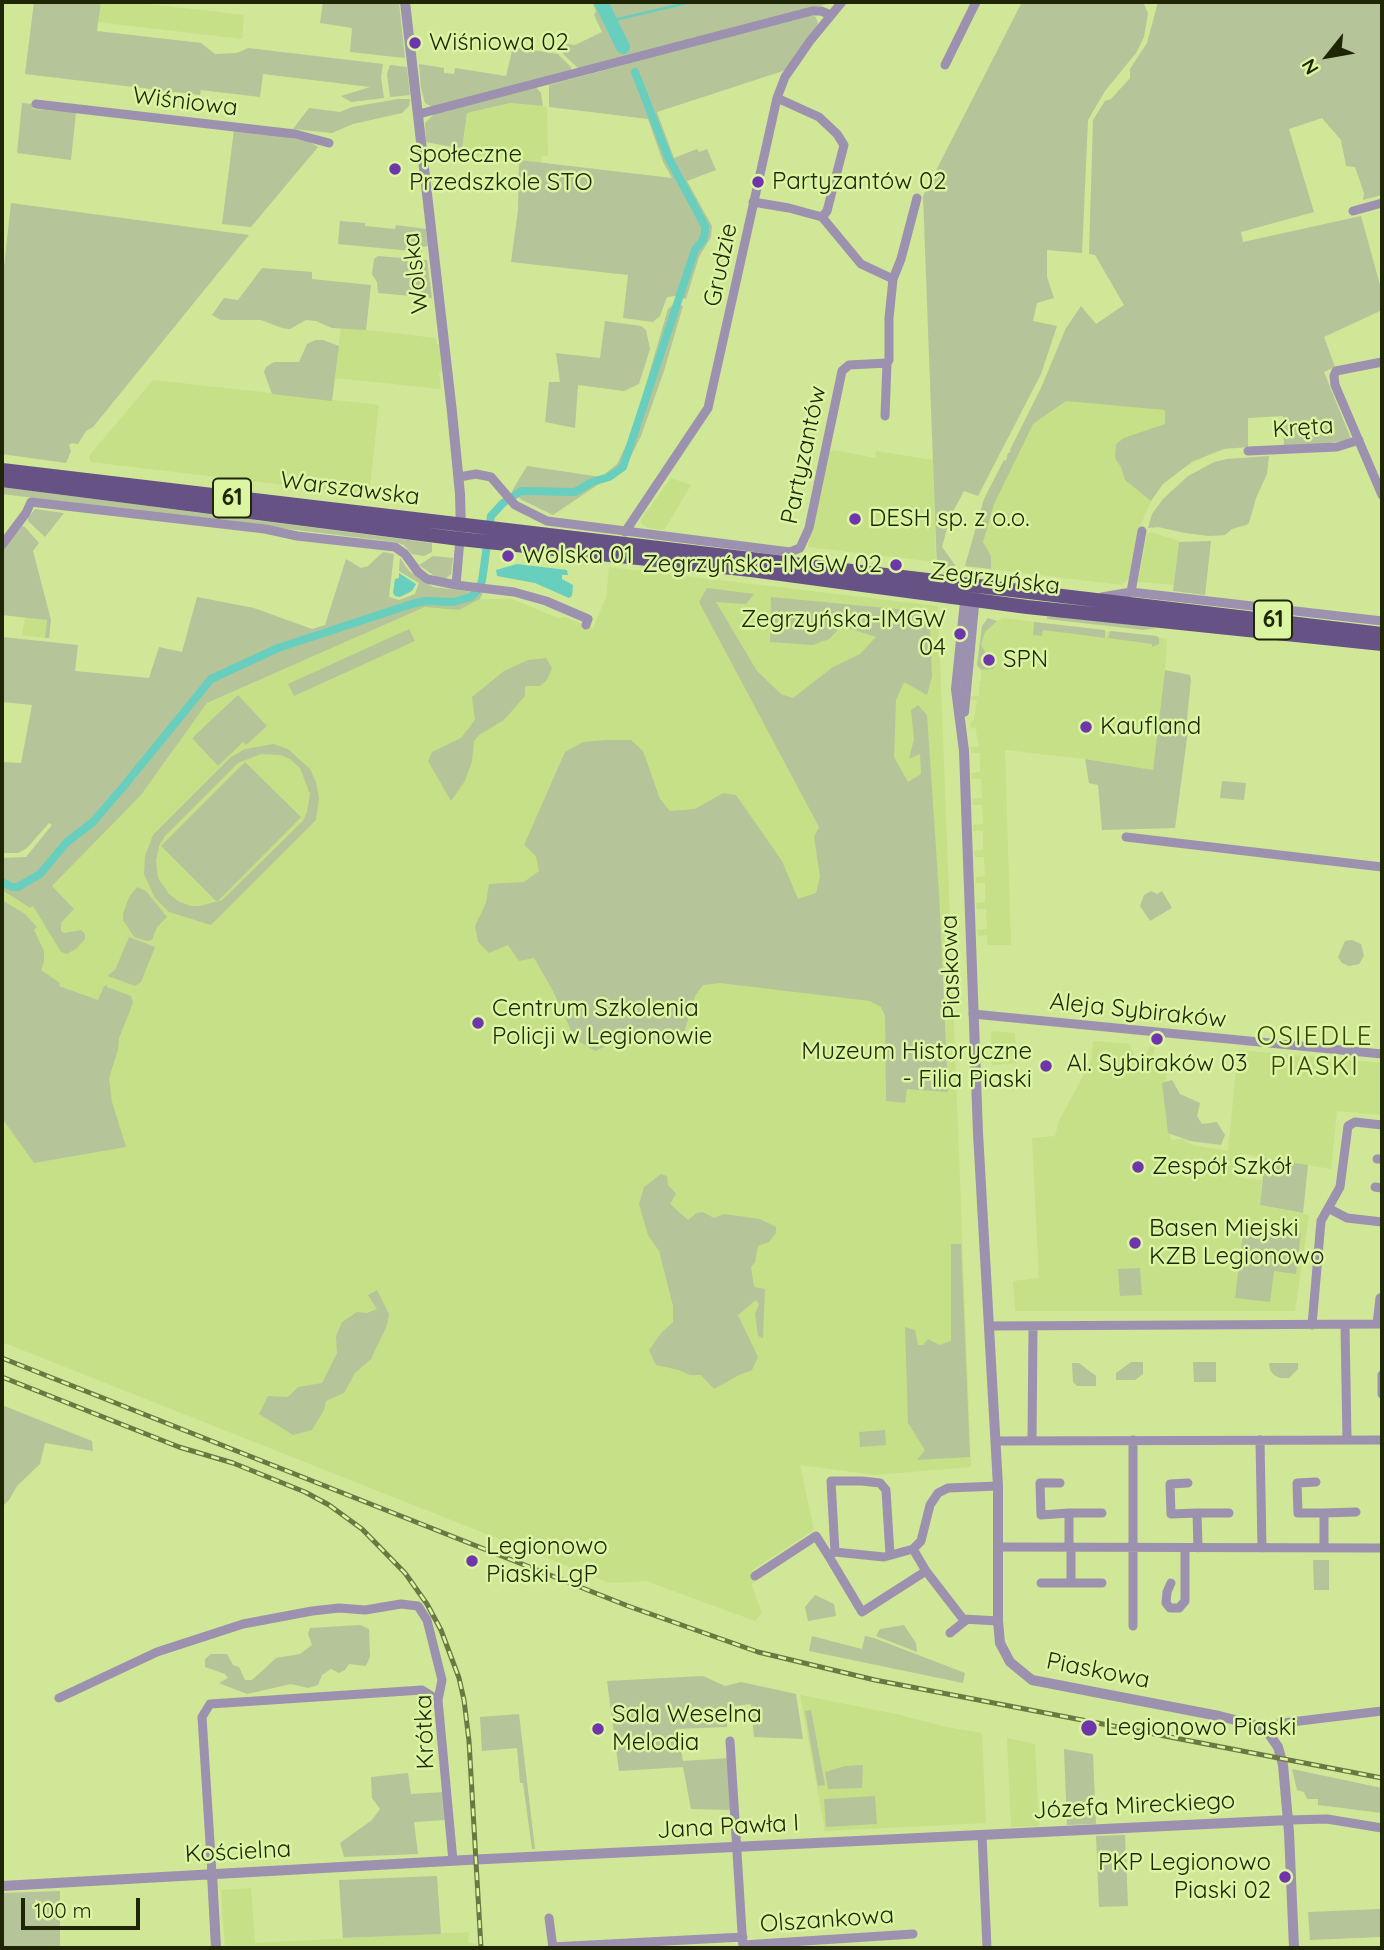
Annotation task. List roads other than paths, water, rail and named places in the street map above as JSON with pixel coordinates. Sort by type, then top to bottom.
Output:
[{"type":"main road","name":"Warszawska","points":[[2,470],[461,532]]},
{"type":"main road","name":"Warszawska","points":[[2,480],[607,548]]},
{"type":"main road","name":"Zegrzyńska","points":[[607,548],[1382,644]]},
{"type":"main road","name":"Zegrzyńska","points":[[971,593],[1082,599],[1382,634]]},
{"type":"street","name":"Wolska","points":[[405,2],[459,477],[461,532]]},
{"type":"street","name":"Grudzie","points":[[625,532],[708,408],[777,99],[785,78],[810,41],[842,2]]},
{"type":"street","points":[[945,65],[976,2]]},
{"type":"street","points":[[418,114],[812,11],[831,15]]},
{"type":"street","points":[[777,99],[819,117],[837,134],[844,145],[827,211],[822,217]]},
{"type":"street","name":"Wiśniowa","points":[[36,104],[295,134],[329,143]]},
{"type":"street","points":[[885,416],[893,279],[917,198]]},
{"type":"street","points":[[753,201],[822,217],[861,264],[893,279]]},
{"type":"street","points":[[1353,211],[1382,203]]},
{"type":"street","points":[[1382,362],[1336,371],[1334,376],[1335,386],[1382,495]]},
{"type":"street","name":"Partyzantów","points":[[625,532],[790,552],[798,550],[803,545],[808,528],[842,371],[849,365],[887,363]]},
{"type":"street","name":"Kręta","points":[[1248,451],[1337,447],[1359,440]]},
{"type":"street","points":[[459,477],[484,475],[494,480],[515,505],[547,521],[625,532]]},
{"type":"street","points":[[2,545],[32,502],[265,529],[297,536],[395,547],[405,554],[418,572],[427,579],[513,592],[546,601],[587,622]]},
{"type":"street","points":[[1130,592],[1142,531]]},
{"type":"street","points":[[461,532],[461,586]]},
{"type":"street","points":[[1082,599],[1130,592],[1382,621]]},
{"type":"street","name":"Piaskowa","points":[[971,593],[956,689],[962,732],[996,1441],[1000,1643],[1016,1669],[1032,1680],[1219,1716],[1262,1728]]},
{"type":"street","points":[[1126,836],[1382,867]]},
{"type":"street","name":"Aleja Sybiraków","points":[[974,1014],[1382,1054]]},
{"type":"street","points":[[1312,1325],[1321,1224],[1343,1176],[1348,1126],[1355,1122],[1382,1125]]},
{"type":"street","points":[[1328,1208],[1347,1218],[1382,1222]]},
{"type":"street","points":[[989,1326],[1379,1324],[1380,1298]]},
{"type":"street","points":[[1345,1325],[1347,1439]]},
{"type":"street","points":[[1032,1440],[1033,1326]]},
{"type":"street","points":[[1382,1375],[1382,1394]]},
{"type":"street","name":"Piaskowa","points":[[1133,1440],[1133,1626]]},
{"type":"street","points":[[1260,1440],[1262,1548]]},
{"type":"street","points":[[996,1441],[1382,1440]]},
{"type":"street","points":[[831,1553],[831,1481],[863,1481],[880,1483],[886,1490],[890,1555]]},
{"type":"street","points":[[1316,1482],[1297,1483],[1298,1513],[1356,1512]]},
{"type":"street","points":[[1060,1483],[1040,1483],[1041,1514],[1102,1513]]},
{"type":"street","points":[[1188,1483],[1170,1484],[1171,1514],[1229,1513]]},
{"type":"street","points":[[831,1553],[878,1557],[913,1549],[921,1541],[930,1505],[938,1493],[948,1488],[998,1486]]},
{"type":"street","points":[[1069,1513],[1071,1583]]},
{"type":"street","points":[[1197,1513],[1198,1548]]},
{"type":"street","points":[[1324,1513],[1324,1548]]},
{"type":"street","points":[[755,1576],[816,1536],[831,1553],[862,1612],[926,1571]]},
{"type":"street","points":[[998,1547],[1382,1548]]},
{"type":"street","points":[[1171,1583],[1166,1603],[1170,1608],[1179,1608],[1185,1601],[1185,1548]]},
{"type":"street","points":[[913,1549],[926,1571],[965,1620]]},
{"type":"street","points":[[1041,1583],[1102,1583]]},
{"type":"street","name":"Krótka","points":[[59,1698],[156,1652],[243,1625],[339,1608],[365,1610],[401,1604],[418,1606],[427,1620],[442,1680],[438,1700],[453,1861]]},
{"type":"street","points":[[950,1633],[965,1620],[998,1621]]},
{"type":"street","points":[[216,1948],[202,1717],[210,1704],[422,1689],[438,1700]]},
{"type":"street","points":[[1262,1728],[1382,1710]]},
{"type":"street","points":[[1262,1728],[1273,1739],[1282,1758],[1289,1820],[1294,1948]]},
{"type":"street","name":"Olszankowa","points":[[730,1741],[743,1943],[913,1934]]},
{"type":"street","points":[[1289,1820],[1327,1819],[1382,1828]]},
{"type":"street","name":"Józefa Mireckiego","points":[[982,1835],[1289,1820]]},
{"type":"street","points":[[982,1835],[987,1948]]},
{"type":"street","name":"Jana Pawła I","points":[[476,1860],[982,1835]]},
{"type":"street","name":"Kościelna","points":[[2,1886],[476,1860]]},
{"type":"street","points":[[550,1918],[552,1948],[743,1943]]},
{"type":"water","points":[[517,564],[567,570],[568,575],[562,575],[562,579],[573,585],[572,596],[569,598],[535,583],[497,576],[496,570]]},
{"type":"water","points":[[399,573],[416,584],[412,591],[400,597],[393,593],[395,579],[399,578]]},
{"type":"waterway","points":[[601,2],[623,47]]},
{"type":"waterway","points":[[610,21],[691,2]]},
{"type":"waterway","points":[[2,882],[18,887],[40,874],[67,842],[93,822],[211,679],[278,648],[415,603],[453,602],[471,597],[482,581],[491,516],[503,503],[521,491],[575,492],[592,482],[609,477],[623,467],[695,250],[703,240],[705,232],[705,226],[668,157],[635,72]]},
{"type":"railway","points":[[2,1358],[628,1606],[758,1652],[875,1680],[1382,1778]]},
{"type":"railway","points":[[2,1377],[179,1447],[233,1463],[305,1492],[329,1505],[362,1529],[405,1573],[441,1630],[459,1678],[464,1700],[469,1741],[481,1948]]},
{"type":"place","name":"Wiśniowa 02","points":[[415,43]]},
{"type":"place","name":"Społeczne Przedszkole STO","points":[[395,169]]},
{"type":"place","name":"Partyzantów 02","points":[[758,182]]},
{"type":"place","name":"DESH sp. z o.o.","points":[[855,519]]},
{"type":"place","name":"Wolska 01","points":[[508,556]]},
{"type":"place","name":"Zegrzyńska-IMGW 02","points":[[896,565]]},
{"type":"place","name":"Zegrzyńska-IMGW 04","points":[[960,634]]},
{"type":"place","name":"SPN","points":[[989,660]]},
{"type":"place","name":"Kaufland","points":[[1086,727]]},
{"type":"place","name":"Centrum Szkolenia Policji w Legionowie","points":[[478,1023]]},
{"type":"place","name":"Al. Sybiraków 03","points":[[1157,1039]]},
{"type":"place","name":"Muzeum Historyczne - Filia Piaski","points":[[1046,1066]]},
{"type":"place","name":"Zespół Szkół","points":[[1138,1167]]},
{"type":"place","name":"Basen Miejski KZB Legionowo","points":[[1135,1243]]},
{"type":"place","name":"Legionowo Piaski LgP","points":[[472,1561]]},
{"type":"place","name":"Legionowo Piaski","points":[[1089,1728]]},
{"type":"place","name":"Sala Weselna Melodia","points":[[598,1729]]},
{"type":"place","name":"PKP Legionowo Piaski 02","points":[[1285,1877]]},
{"type":"district","name":"OSIEDLE PIASKI","points":[[1315,1052]]}]
